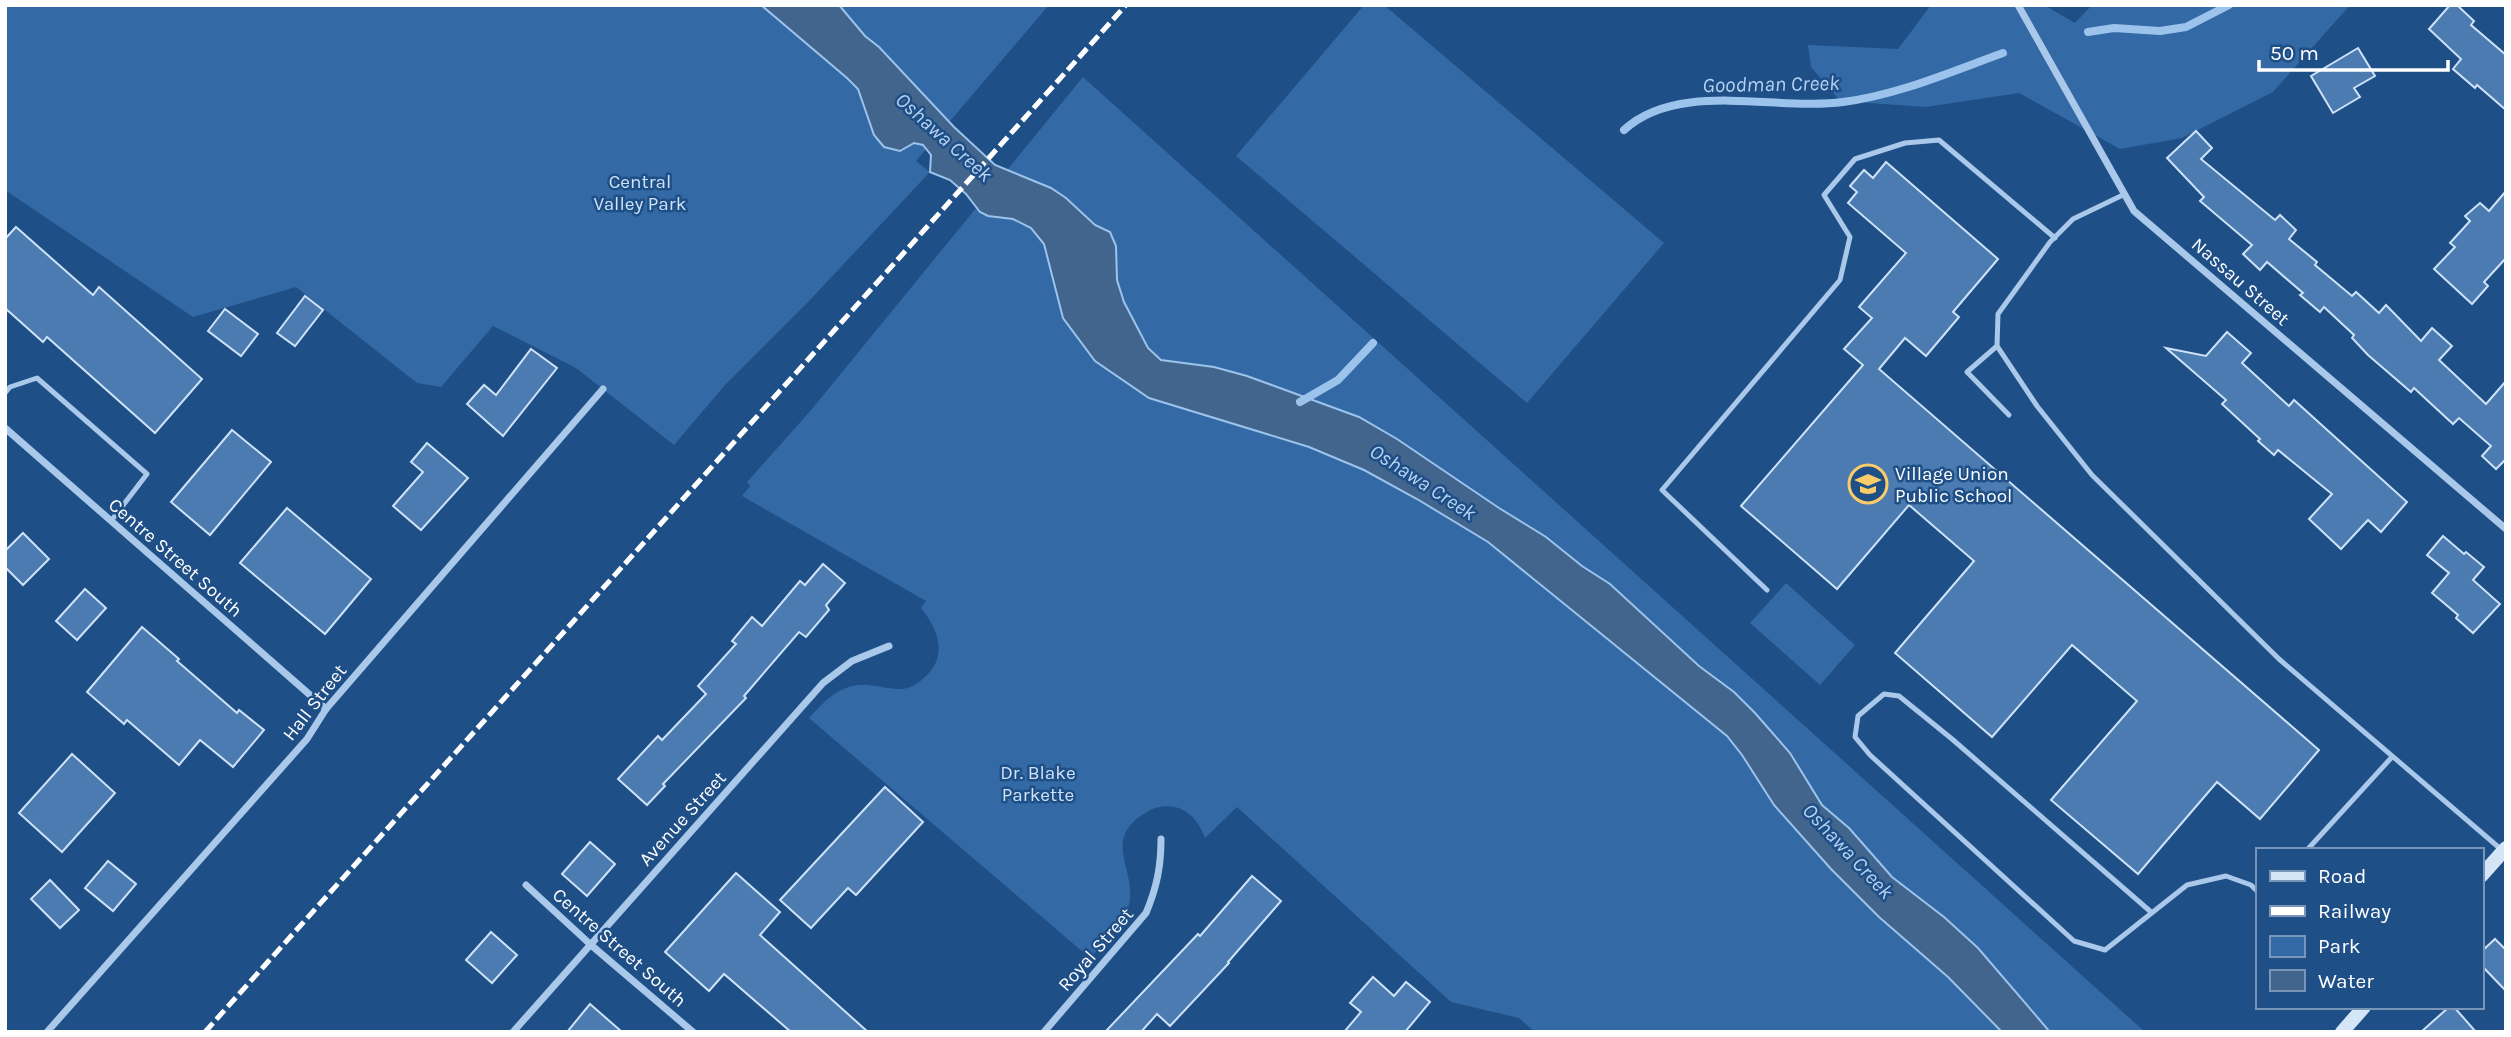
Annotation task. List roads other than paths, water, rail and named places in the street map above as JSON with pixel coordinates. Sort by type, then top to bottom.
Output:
[{"type":"main road","points":[[2483,874],[2505,850]]},
{"type":"main road","points":[[2342,1032],[2362,1009]]},
{"type":"street","name":"Nassau Street","points":[[2018,5],[2134,211],[2506,529]]},
{"type":"street","name":"Hall Street","points":[[47,1032],[307,738],[326,709],[603,389]]},
{"type":"street","name":"Centre Street South","points":[[5,428],[326,709]]},
{"type":"street","name":"Avenue Street","points":[[513,1032],[823,683],[852,661],[889,646]]},
{"type":"street","name":"Royal Street","points":[[1044,1032],[1146,913],[1156,890],[1161,866],[1161,839]]},
{"type":"street","name":"Centre Street South","points":[[526,885],[591,945],[694,1032]]},
{"type":"lane","points":[[1767,590],[1662,490],[1840,280],[1850,237],[1824,195],[1855,159],[1906,143],[1939,140],[2055,237]]},
{"type":"lane","points":[[2125,194],[2073,219],[2055,237],[1998,314],[1997,346],[2037,406],[2092,475],[2279,659],[2505,850]]},
{"type":"lane","points":[[1997,346],[1967,372],[2009,415]]},
{"type":"lane","points":[[5,393],[10,387],[37,378],[147,474],[111,520]]},
{"type":"lane","points":[[2151,912],[1899,696],[1884,694],[1858,716],[1855,737],[1870,755],[2074,942],[2105,950],[2187,885],[2226,876],[2252,885],[2256,890]]},
{"type":"lane","points":[[2309,848],[2392,757]]},
{"type":"water","name":"Oshawa Creek","points":[[761,5],[839,5],[865,36],[995,165],[1051,188],[1095,225],[1110,232],[1116,246],[1117,280],[1124,302],[1148,348],[1161,360],[1214,367],[1247,376],[1359,417],[1546,537],[1610,584],[1699,666],[1734,692],[1755,713],[1790,753],[1822,805],[1849,828],[1892,877],[1944,917],[1978,948],[2050,1032],[2002,1032],[1948,977],[1879,917],[1831,869],[1774,805],[1727,736],[1488,542],[1364,470],[1309,447],[1149,398],[1095,361],[1063,318],[1044,244],[1031,228],[1013,219],[988,216],[980,212],[950,180],[930,172],[931,155],[923,145],[914,143],[900,151],[884,147],[874,135],[858,89]]},
{"type":"waterway","name":"Goodman Creek","points":[[2088,32],[2114,28],[2160,31],[2186,27],[2229,5]]},
{"type":"waterway","name":"Goodman Creek","points":[[1624,130],[1646,115],[1672,106],[1699,102],[1817,104],[1863,99],[1924,82],[2003,53]]},
{"type":"waterway","name":"Goodman Creek","points":[[1300,402],[1338,380],[1373,343]]},
{"type":"railway","points":[[205,1032],[1126,5]]},
{"type":"place","name":"Village Union Public School","points":[[1868,484]]},
{"type":"park label","name":"Central Valley Park","points":[[640,192]]},
{"type":"park label","name":"Dr. Blake Parkette","points":[[1038,783]]}]
